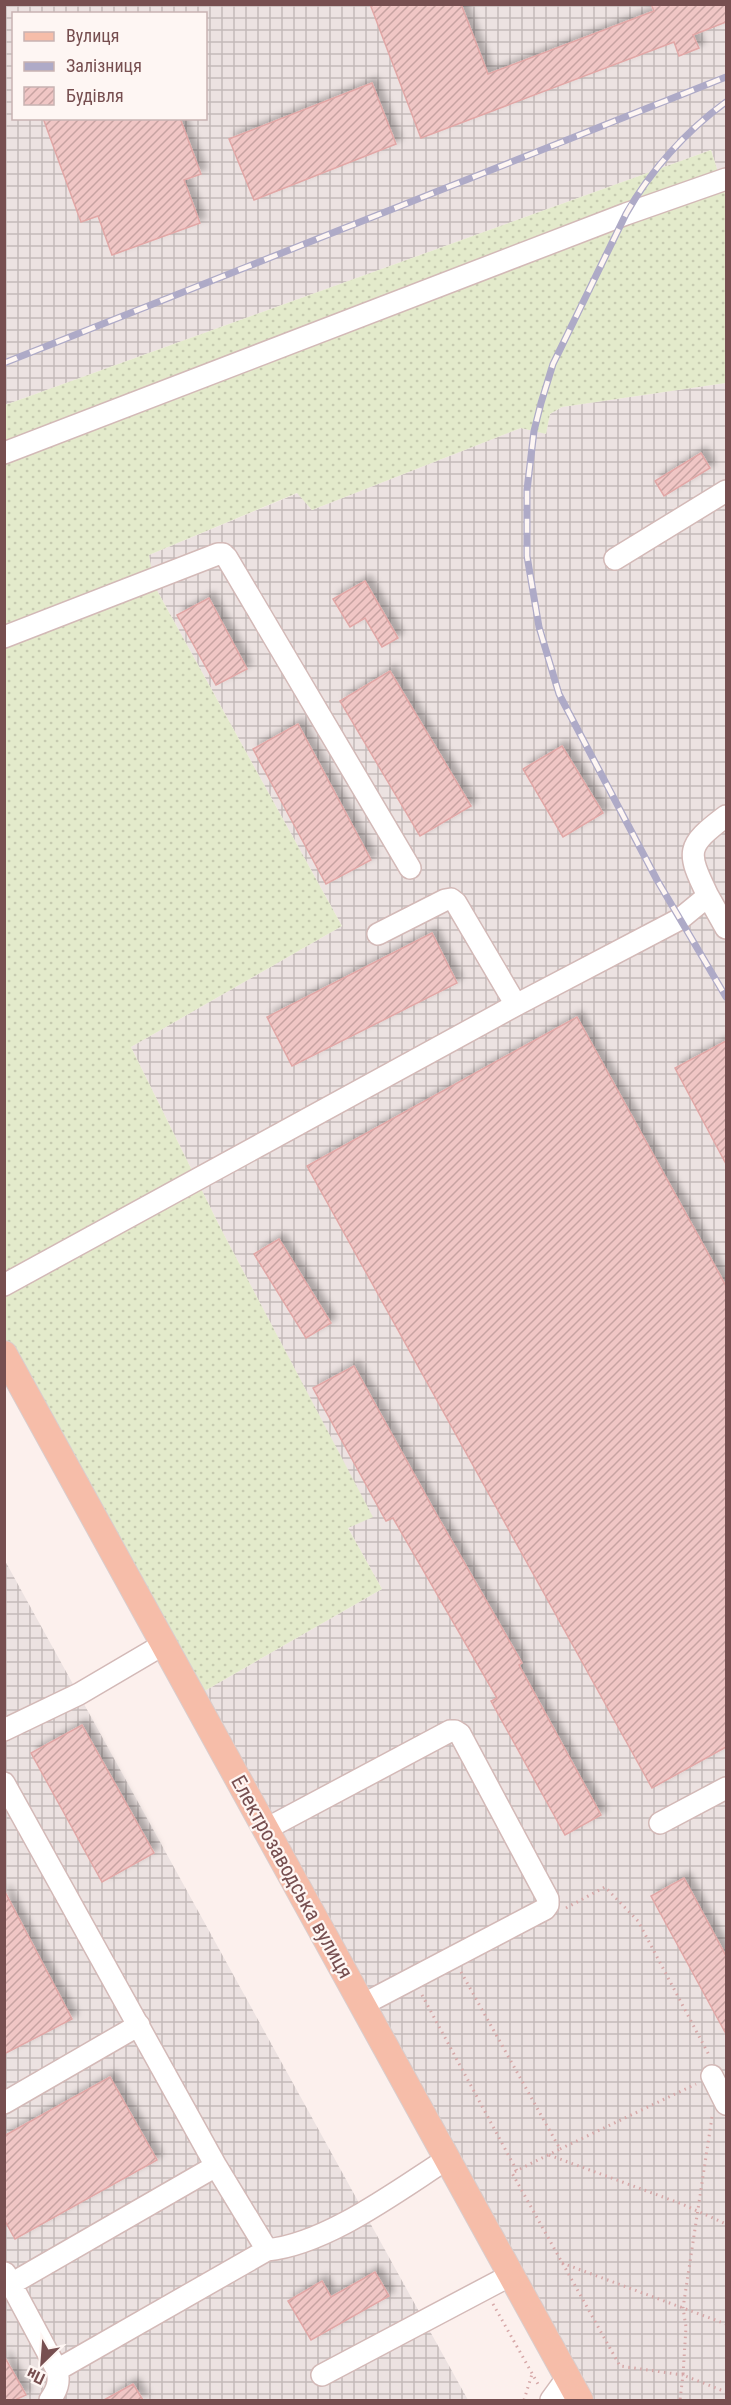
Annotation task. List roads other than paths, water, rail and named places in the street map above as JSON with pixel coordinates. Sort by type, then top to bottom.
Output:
[{"type":"main road","name":"Електрозаводська вулиця","points":[[4,1354],[580,2400]]},
{"type":"street","points":[[4,453],[615,218],[726,179]]},
{"type":"street","points":[[615,559],[726,491]]},
{"type":"street","points":[[4,637],[223,554],[410,868]]},
{"type":"street","points":[[726,816],[701,835],[694,846],[692,856],[695,869],[726,928]]},
{"type":"street","points":[[4,1285],[516,1005],[680,919],[708,896]]},
{"type":"street","points":[[378,934],[451,899],[456,903],[516,1005]]},
{"type":"street","points":[[4,1730],[79,1694],[164,1644]]},
{"type":"street","points":[[266,1829],[450,1731],[456,1731],[466,1744],[548,1899],[548,1905],[362,2004]]},
{"type":"street","points":[[4,1783],[216,2166],[267,2250]]},
{"type":"street","points":[[660,1823],[726,1788]]},
{"type":"street","points":[[4,2103],[139,2025]]},
{"type":"street","points":[[57,2370],[267,2250],[285,2248],[311,2238],[364,2212],[447,2159]]},
{"type":"street","points":[[50,2400],[59,2380],[57,2370],[8,2278],[216,2166]]},
{"type":"street","points":[[322,2375],[511,2275]]},
{"type":"street","points":[[547,2396],[567,2378]]},
{"type":"railway","points":[[4,363],[726,77]]},
{"type":"railway","points":[[726,102],[711,113],[670,153],[646,182],[626,214],[553,364],[534,431],[527,490],[527,556],[539,627],[559,694],[657,880],[726,997]]}]
